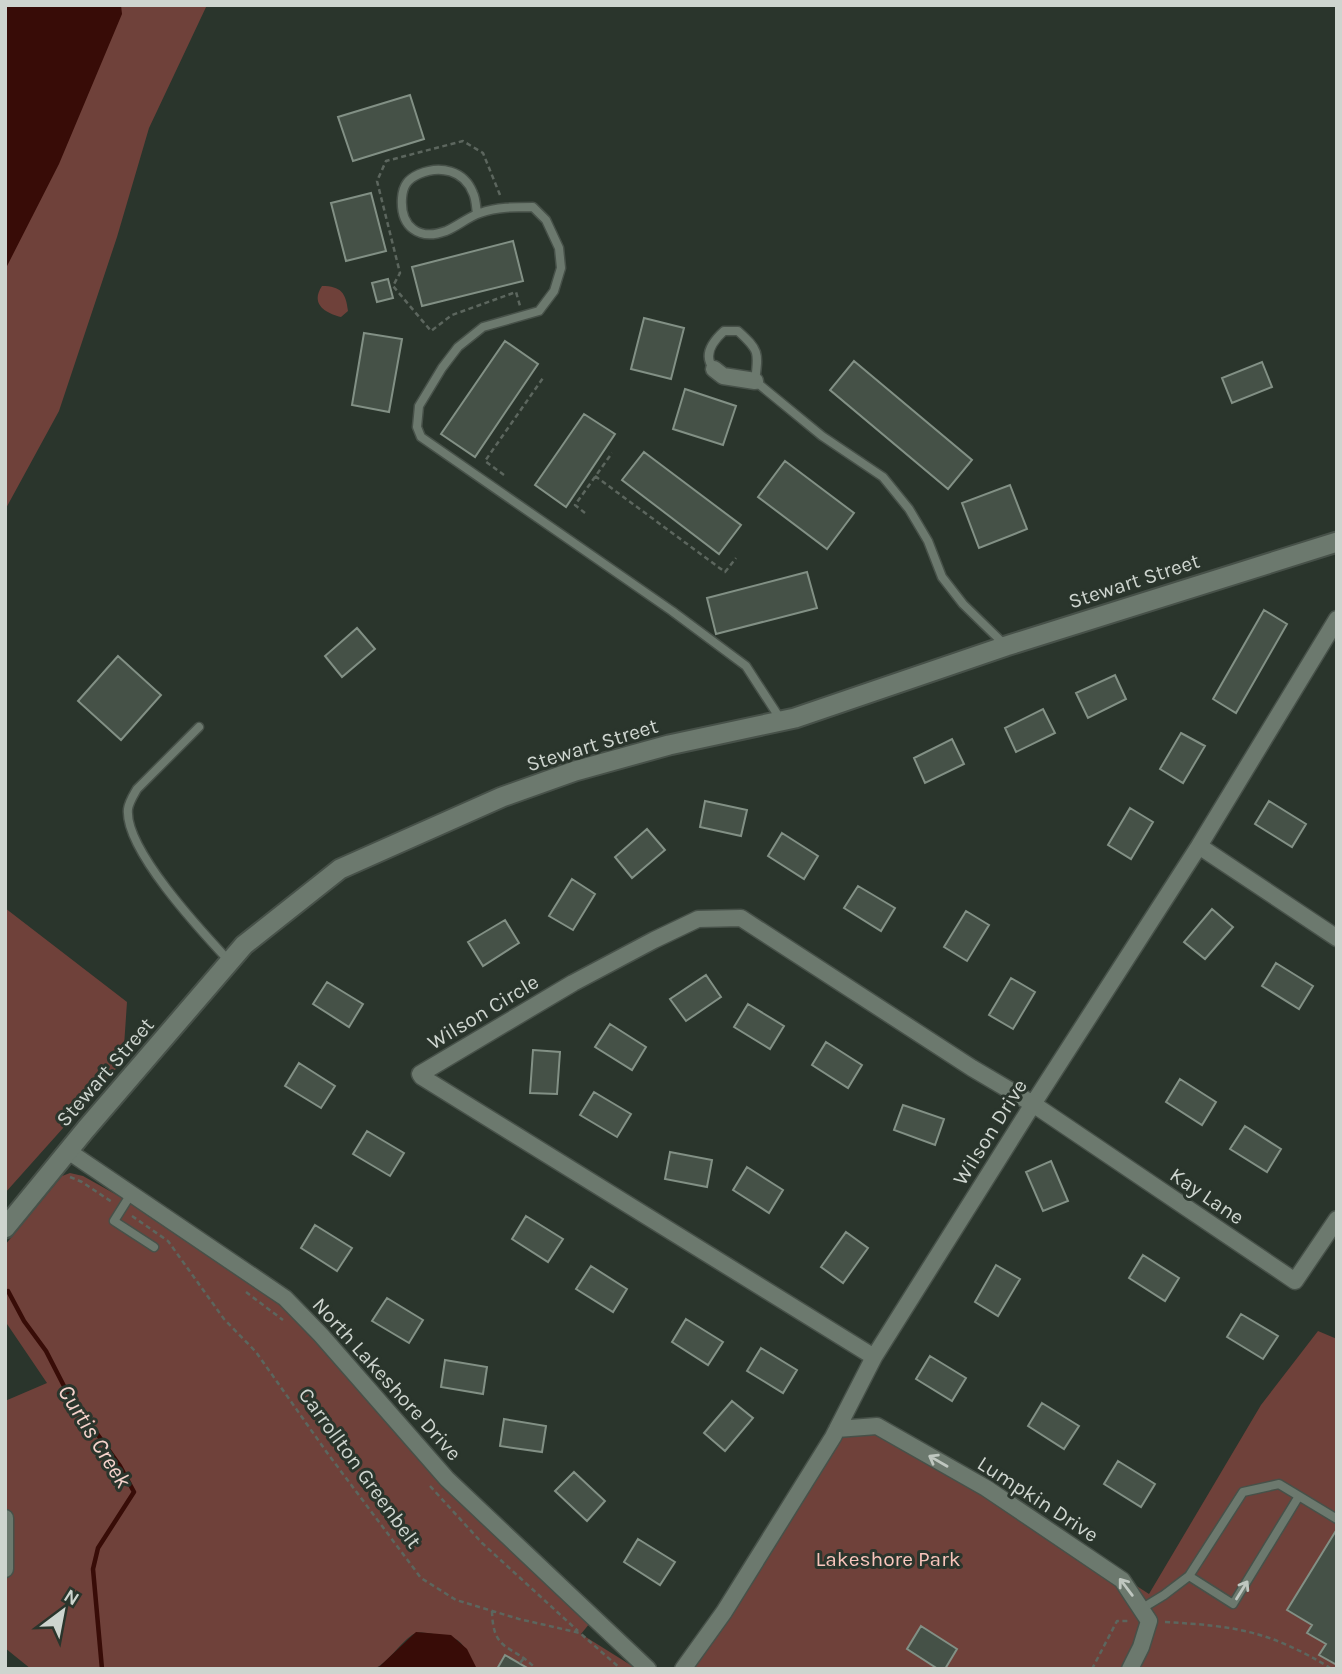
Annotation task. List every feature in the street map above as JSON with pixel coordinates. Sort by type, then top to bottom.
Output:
[{"type":"street","points":[[714,369],[723,376],[755,381]]},
{"type":"street","name":"Stewart Street","points":[[5,1228],[244,945],[340,869],[502,797],[575,771],[669,745],[782,721],[1006,646],[1337,542]]},
{"type":"street","name":"Wilson Drive","points":[[683,1669],[724,1612],[837,1429],[874,1357],[1199,846],[1337,620]]},
{"type":"street","points":[[1199,846],[1337,938]]},
{"type":"street","name":"Wilson Circle","points":[[874,1357],[420,1074],[573,983],[654,940],[698,919],[741,918],[972,1068],[1033,1104]]},
{"type":"street","name":"Kay Lane","points":[[1033,1104],[1296,1281],[1337,1219]]},
{"type":"street","name":"North Lakeshore Drive","points":[[68,1151],[285,1298],[321,1335],[447,1479],[648,1669]]},
{"type":"street","name":"Lumpkin Drive","points":[[837,1429],[877,1426],[986,1488],[1122,1580],[1145,1615]]},
{"type":"street","points":[[5,1518],[5,1569]]},
{"type":"street","points":[[1130,1669],[1141,1647],[1145,1615]]},
{"type":"lane","points":[[477,214],[473,192],[464,179],[448,169],[426,171],[410,178],[403,190],[403,217],[408,227],[417,232],[445,232],[477,214],[505,208],[533,207],[546,220],[559,248],[561,268],[554,292],[539,311],[483,327],[458,347],[419,406],[416,427],[421,437],[672,611],[746,666],[782,721]]},
{"type":"lane","points":[[714,369],[709,359],[709,349],[714,340],[724,331],[738,331],[755,346],[755,381],[822,436],[883,477],[909,509],[928,541],[942,578],[963,604],[1006,646]]},
{"type":"lane","points":[[199,727],[137,789],[130,800],[129,822],[142,853],[161,882],[230,962]]},
{"type":"lane","points":[[131,1194],[114,1222],[154,1247]]},
{"type":"lane","points":[[1145,1615],[1164,1595],[1189,1576],[1243,1492],[1279,1484],[1337,1519]]},
{"type":"lane","points":[[1189,1576],[1233,1604],[1299,1496]]},
{"type":"path","points":[[505,208],[483,153],[464,141],[386,160],[377,181],[400,273],[393,286],[431,331],[452,315],[516,292],[523,315]]},
{"type":"path","points":[[504,475],[485,461],[543,378]]},
{"type":"path","points":[[585,513],[575,505],[612,453]]},
{"type":"path","points":[[595,476],[725,572],[736,558]]},
{"type":"path","points":[[67,1174],[117,1206]]},
{"type":"path","name":"Carrollton Greenbelt","points":[[126,1211],[163,1236],[224,1319],[256,1352],[421,1578],[456,1600],[580,1633],[621,1669]]},
{"type":"path","points":[[176,1254],[184,1250]]},
{"type":"path","points":[[241,1289],[286,1322]]},
{"type":"path","points":[[423,1477],[482,1543],[580,1633]]},
{"type":"path","points":[[492,1611],[494,1633],[501,1645],[524,1658],[536,1669]]},
{"type":"path","points":[[1092,1669],[1117,1621],[1145,1615],[1256,1632],[1301,1650],[1332,1669]]},
{"type":"path","points":[[520,1663],[524,1658]]},
{"type":"green space","points":[[5,5],[207,5],[149,128],[117,237],[59,411],[5,510]]},
{"type":"green space","points":[[322,286],[334,287],[344,295],[348,311],[341,317],[321,307],[318,298]]},
{"type":"green space","points":[[5,908],[127,1002],[123,1061],[5,1193]]},
{"type":"green space","points":[[70,1173],[83,1176],[206,1245],[285,1298],[447,1479],[594,1618],[581,1634],[637,1669],[477,1669],[458,1641],[422,1633],[412,1635],[385,1662],[374,1669],[31,1669],[5,1648],[5,1401],[47,1383],[5,1321],[5,1245],[62,1176]]},
{"type":"green space","name":"Lakeshore Park","points":[[1318,1331],[1337,1339],[1337,1669],[682,1669],[837,1429],[877,1426],[986,1488],[1149,1594],[1261,1405]]},
{"type":"shaded area","points":[[5,5],[121,5],[122,14],[59,164],[5,270]]},
{"type":"shaded area","points":[[416,1632],[451,1635],[467,1649],[477,1669],[374,1669]]},
{"type":"building","points":[[410,95],[424,139],[353,161],[338,117]]},
{"type":"building","points":[[371,193],[386,251],[346,261],[331,203]]},
{"type":"building","points":[[513,241],[523,281],[422,306],[412,267]]},
{"type":"building","points":[[388,279],[393,298],[377,302],[372,283]]},
{"type":"building","points":[[644,318],[684,328],[671,379],[631,369]]},
{"type":"building","points":[[364,333],[402,339],[389,412],[352,405]]},
{"type":"building","points":[[505,341],[538,364],[475,457],[441,434]]},
{"type":"building","points":[[854,361],[972,460],[948,489],[830,390]]},
{"type":"building","points":[[1262,362],[1272,387],[1232,403],[1222,378]]},
{"type":"building","points":[[685,389],[736,406],[723,445],[673,429]]},
{"type":"building","points":[[584,414],[615,434],[566,507],[535,485]]},
{"type":"building","points":[[644,452],[741,525],[719,554],[622,480]]},
{"type":"building","points":[[785,461],[854,513],[827,549],[758,497]]},
{"type":"building","points":[[1010,485],[1027,529],[979,548],[962,503]]},
{"type":"building","points":[[807,572],[817,608],[716,634],[707,598]]},
{"type":"building","points":[[1264,610],[1287,624],[1236,713],[1213,699]]},
{"type":"building","points":[[357,628],[375,649],[342,677],[325,656]]},
{"type":"building","points":[[118,656],[161,695],[121,740],[78,701]]},
{"type":"building","points":[[1115,675],[1126,699],[1088,718],[1076,693]]},
{"type":"building","points":[[1043,709],[1055,733],[1016,752],[1005,728]]},
{"type":"building","points":[[1181,733],[1205,746],[1183,783],[1160,769]]},
{"type":"building","points":[[952,739],[964,764],[925,783],[914,758]]},
{"type":"building","points":[[705,801],[747,810],[741,836],[700,827]]},
{"type":"building","points":[[1269,801],[1306,824],[1292,847],[1255,824]]},
{"type":"building","points":[[1130,808],[1153,822],[1131,859],[1108,845]]},
{"type":"building","points":[[647,829],[665,850],[632,878],[615,857]]},
{"type":"building","points":[[782,833],[818,856],[804,879],[768,856]]},
{"type":"building","points":[[572,879],[595,894],[573,930],[549,916]]},
{"type":"building","points":[[858,886],[895,908],[881,931],[844,908]]},
{"type":"building","points":[[1212,909],[1233,927],[1205,959],[1184,942]]},
{"type":"building","points":[[966,911],[989,925],[967,961],[944,947]]},
{"type":"building","points":[[505,920],[519,943],[483,966],[468,942]]},
{"type":"building","points":[[1276,963],[1313,986],[1299,1009],[1262,986]]},
{"type":"building","points":[[706,975],[721,997],[686,1021],[670,999]]},
{"type":"building","points":[[1011,978],[1035,992],[1013,1029],[989,1015]]},
{"type":"building","points":[[327,982],[363,1004],[349,1027],[313,1004]]},
{"type":"building","points":[[748,1004],[784,1026],[770,1049],[734,1027]]},
{"type":"building","points":[[610,1024],[646,1047],[632,1070],[595,1047]]},
{"type":"building","points":[[826,1042],[862,1065],[848,1088],[812,1065]]},
{"type":"building","points":[[533,1050],[560,1052],[557,1094],[530,1093]]},
{"type":"building","points":[[299,1063],[335,1086],[321,1108],[285,1086]]},
{"type":"building","points":[[1180,1079],[1216,1102],[1202,1125],[1166,1102]]},
{"type":"building","points":[[594,1092],[631,1114],[617,1137],[580,1115]]},
{"type":"building","points":[[903,1105],[944,1119],[935,1145],[894,1130]]},
{"type":"building","points":[[1245,1126],[1281,1149],[1267,1172],[1230,1149]]},
{"type":"building","points":[[367,1131],[404,1153],[390,1176],[353,1154]]},
{"type":"building","points":[[670,1152],[712,1160],[707,1187],[665,1179]]},
{"type":"building","points":[[1051,1161],[1068,1201],[1043,1211],[1026,1172]]},
{"type":"building","points":[[747,1167],[783,1190],[769,1213],[733,1190]]},
{"type":"building","points":[[526,1216],[563,1239],[548,1262],[512,1239]]},
{"type":"building","points":[[315,1225],[352,1248],[337,1271],[301,1248]]},
{"type":"building","points":[[846,1232],[868,1248],[843,1283],[821,1267]]},
{"type":"building","points":[[1143,1255],[1179,1278],[1165,1301],[1129,1278]]},
{"type":"building","points":[[996,1265],[1020,1279],[998,1316],[975,1302]]},
{"type":"building","points":[[591,1266],[627,1289],[613,1312],[576,1289]]},
{"type":"building","points":[[387,1298],[423,1320],[409,1343],[372,1321]]},
{"type":"building","points":[[1241,1314],[1278,1336],[1263,1359],[1227,1337]]},
{"type":"building","points":[[686,1319],[723,1342],[708,1365],[672,1342]]},
{"type":"building","points":[[761,1348],[797,1370],[783,1393],[747,1371]]},
{"type":"building","points":[[930,1356],[966,1378],[952,1401],[916,1379]]},
{"type":"building","points":[[445,1360],[487,1367],[483,1394],[441,1387]]},
{"type":"building","points":[[732,1401],[753,1418],[725,1451],[704,1433]]},
{"type":"building","points":[[1042,1403],[1079,1426],[1064,1449],[1028,1426]]},
{"type":"building","points":[[504,1419],[546,1426],[542,1452],[500,1446]]},
{"type":"building","points":[[1118,1461],[1155,1484],[1141,1507],[1104,1484]]},
{"type":"building","points":[[574,1472],[605,1501],[587,1521],[555,1491]]},
{"type":"building","points":[[1337,1529],[1337,1665],[1319,1655],[1326,1644],[1307,1633],[1312,1625],[1287,1610]]},
{"type":"building","points":[[638,1539],[675,1562],[660,1585],[624,1562]]},
{"type":"building","points":[[921,1626],[957,1649],[945,1669],[938,1669],[907,1649]]},
{"type":"building","points":[[505,1655],[529,1669],[497,1669]]},
{"type":"waterway","name":"Curtis Creek","points":[[8,1291],[24,1321],[46,1351],[66,1390],[120,1466],[134,1492],[98,1548],[93,1569],[102,1669]]}]
